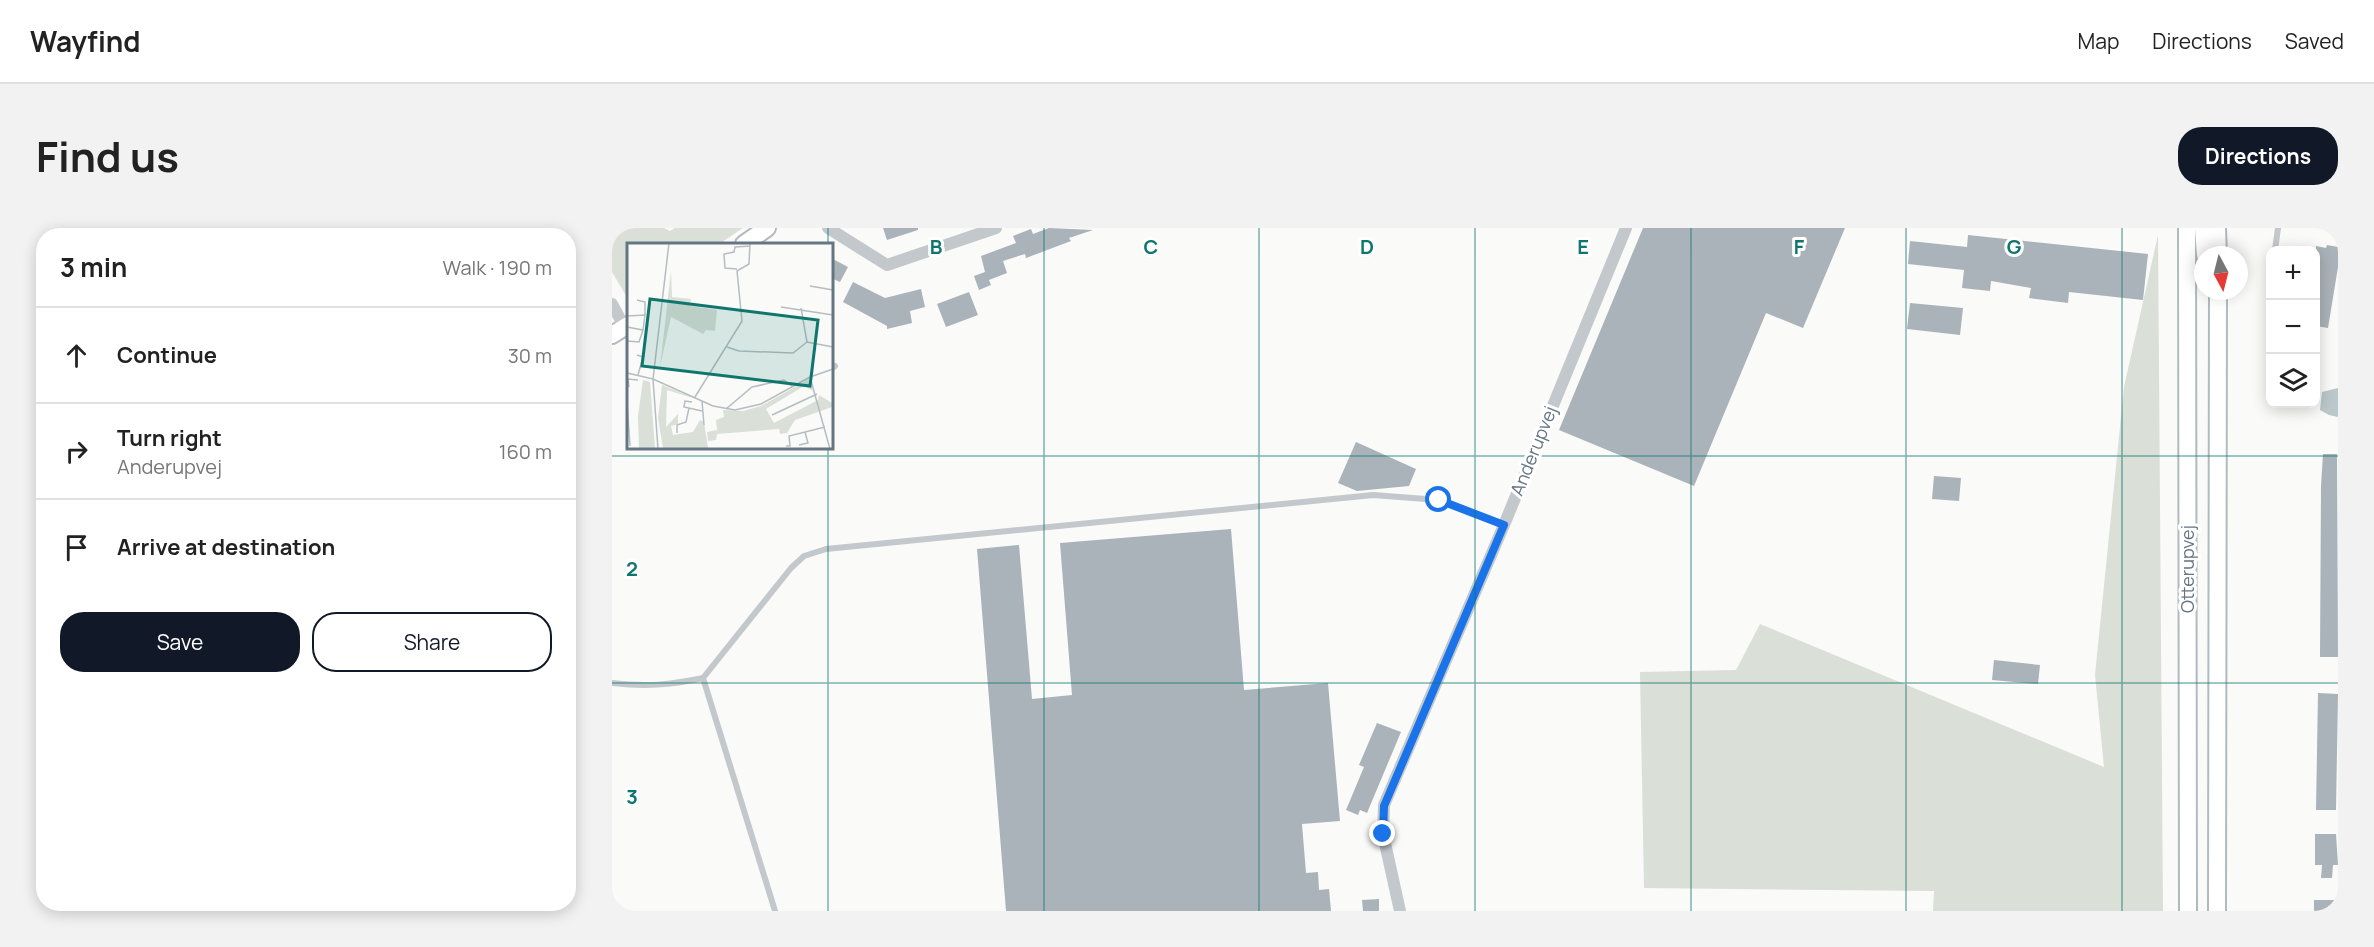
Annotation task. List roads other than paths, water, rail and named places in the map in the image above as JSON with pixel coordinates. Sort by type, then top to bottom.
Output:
[{"type":"main road","points":[[745,243],[767,228]]},
{"type":"main road","name":"Otterupvej","points":[[2187,228],[2188,911]]},
{"type":"main road","points":[[2203,228],[2204,246]]},
{"type":"main road","points":[[2217,228],[2218,246]]},
{"type":"main road","points":[[2211,300],[2217,338]]},
{"type":"main road","name":"Otterupvej","points":[[2217,911],[2218,300]]},
{"type":"street","points":[[828,228],[887,265],[996,228]]},
{"type":"street","name":"Anderupvej","points":[[1400,911],[1383,834],[1384,806],[1504,525],[1626,228]]},
{"type":"street","points":[[612,304],[622,329]]},
{"type":"lane","points":[[2276,246],[2278,228]]},
{"type":"lane","points":[[612,682],[638,686],[670,685],[703,678],[791,568],[804,556],[826,549],[1373,495],[1439,500],[1504,525]]},
{"type":"lane","points":[[703,678],[775,911]]}]
